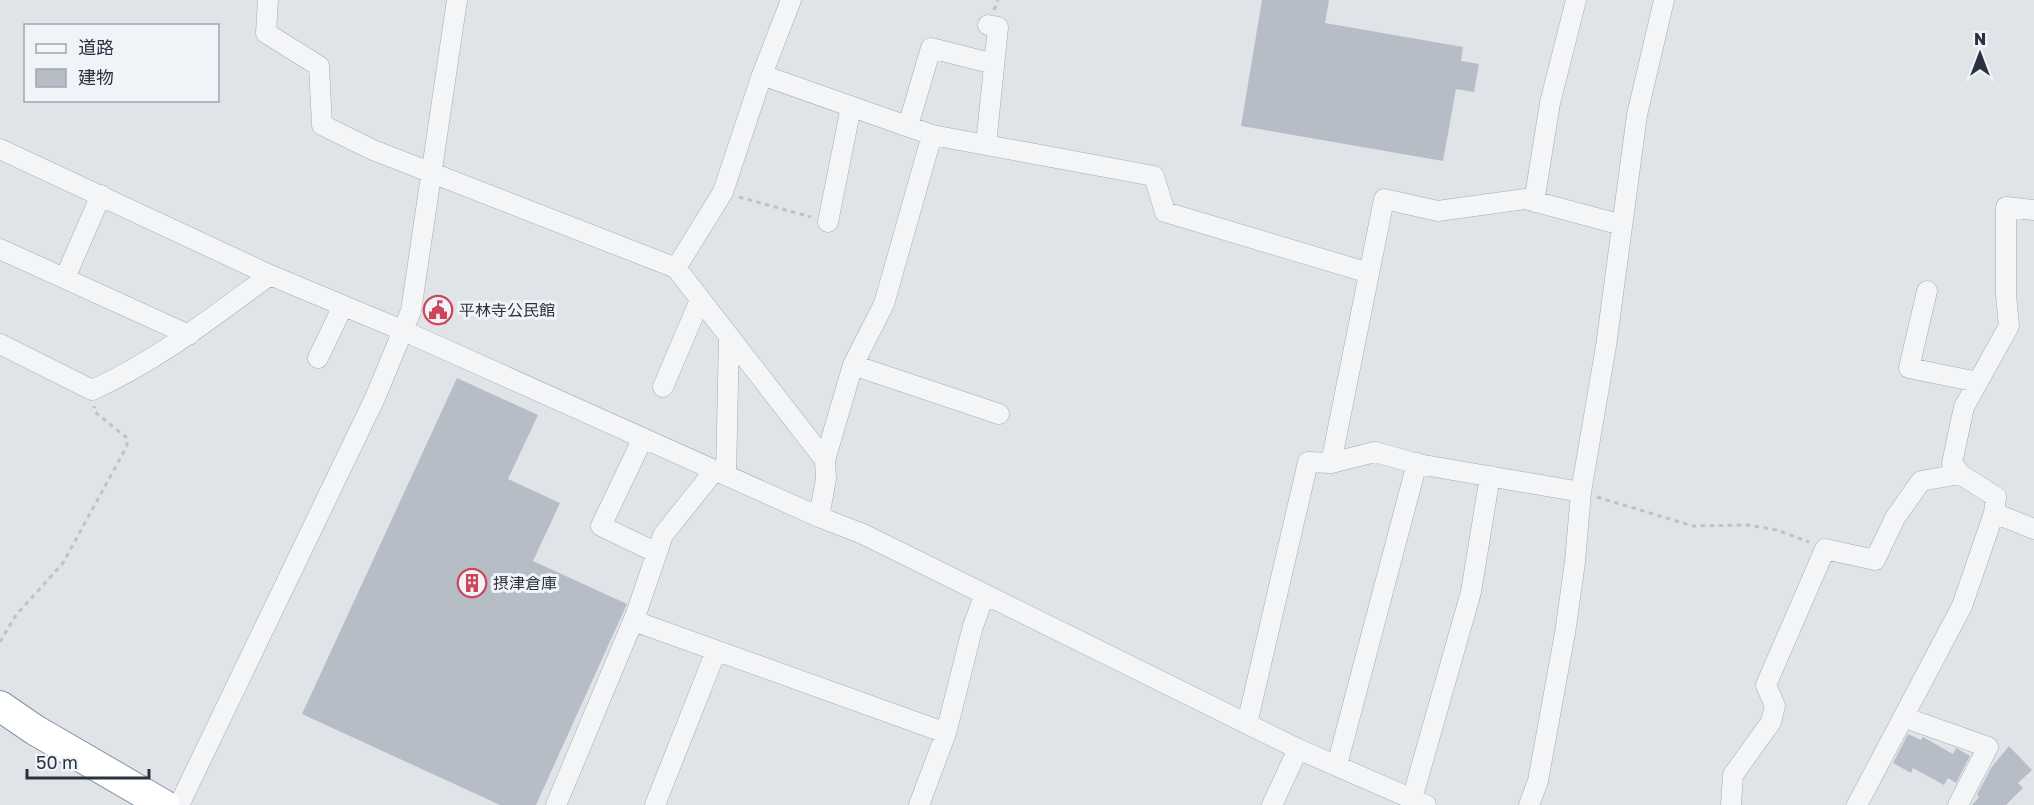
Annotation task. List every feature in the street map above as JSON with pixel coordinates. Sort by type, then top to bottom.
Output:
[{"type":"highway","points":[[0,706],[35,730],[164,805]]},
{"type":"street","points":[[268,0],[266,33],[319,66],[322,124],[373,150],[676,268],[825,460]]},
{"type":"street","points":[[179,805],[375,398],[411,311],[457,0]]},
{"type":"street","points":[[676,268],[723,192],[762,75],[791,0]]},
{"type":"street","points":[[1534,202],[1550,103],[1576,0]]},
{"type":"street","points":[[1529,805],[1538,781],[1565,633],[1575,562],[1581,492],[1606,346],[1637,115],[1664,0]]},
{"type":"street","points":[[986,145],[998,27],[988,25]]},
{"type":"street","points":[[908,126],[931,48],[994,64]]},
{"type":"street","points":[[762,75],[932,135],[1154,176],[1165,212],[1369,273]]},
{"type":"street","points":[[828,222],[851,106]]},
{"type":"street","points":[[819,518],[826,479],[825,460],[853,365],[884,304],[932,135]]},
{"type":"street","points":[[0,149],[270,275],[404,331],[819,518],[863,534],[1298,749],[1419,802],[1471,592],[1490,476]]},
{"type":"street","points":[[65,278],[101,195]]},
{"type":"street","points":[[1331,464],[1383,199],[1438,211],[1525,199],[1622,225]]},
{"type":"street","points":[[1857,805],[1962,606],[1994,513],[1996,497],[1960,474],[1952,463],[1964,406],[2009,326],[2006,295],[2006,207],[2034,210]]},
{"type":"street","points":[[0,249],[189,334]]},
{"type":"street","points":[[0,344],[92,390],[116,380],[189,334],[270,275]]},
{"type":"street","points":[[1927,291],[1909,368],[1978,382]]},
{"type":"street","points":[[663,387],[700,300]]},
{"type":"street","points":[[318,358],[343,306]]},
{"type":"street","points":[[556,805],[634,621],[663,535],[720,472],[729,336]]},
{"type":"street","points":[[853,365],[999,414]]},
{"type":"street","points":[[643,438],[601,526],[657,554]]},
{"type":"street","points":[[1247,724],[1308,462],[1331,464],[1375,452],[1417,464],[1581,492]]},
{"type":"street","points":[[1337,765],[1417,464]]},
{"type":"street","points":[[1731,805],[1734,775],[1771,722],[1774,706],[1766,685],[1825,549],[1875,560],[1895,518],[1921,481],[1960,474]]},
{"type":"street","points":[[1994,513],[2034,528]]},
{"type":"street","points":[[919,805],[946,733],[973,626],[986,594]]},
{"type":"street","points":[[634,621],[946,733]]},
{"type":"street","points":[[655,805],[716,651]]},
{"type":"street","points":[[1903,717],[1988,747],[1958,805]]},
{"type":"street","points":[[1272,805],[1298,749]]},
{"type":"path","points":[[723,192],[828,222]]},
{"type":"path","points":[[0,642],[16,615],[63,563],[127,446],[127,438],[95,412],[92,390]]},
{"type":"path","points":[[1581,492],[1693,526],[1747,525],[1777,530],[1825,549]]},
{"type":"building","points":[[1262,0],[1329,0],[1325,23],[1463,47],[1461,61],[1479,64],[1474,92],[1456,89],[1443,161],[1241,126]]},
{"type":"building","points":[[431,297],[454,307],[446,325],[424,315]]},
{"type":"building","name":"摂津倉庫","points":[[457,378],[538,415],[508,479],[560,503],[533,561],[627,604],[536,805],[500,805],[302,714]]},
{"type":"building","points":[[1908,734],[1921,740],[1923,737],[1953,754],[1956,748],[1970,756],[1956,783],[1948,778],[1944,785],[1913,768],[1911,773],[1893,763]]},
{"type":"building","points":[[2009,746],[2032,770],[2018,783],[2023,788],[2006,805],[1972,805],[1979,797],[1977,795],[1991,768]]},
{"type":"place","name":"平林寺公民館","points":[[438,310]]},
{"type":"place","name":"摂津倉庫","points":[[472,583]]}]
